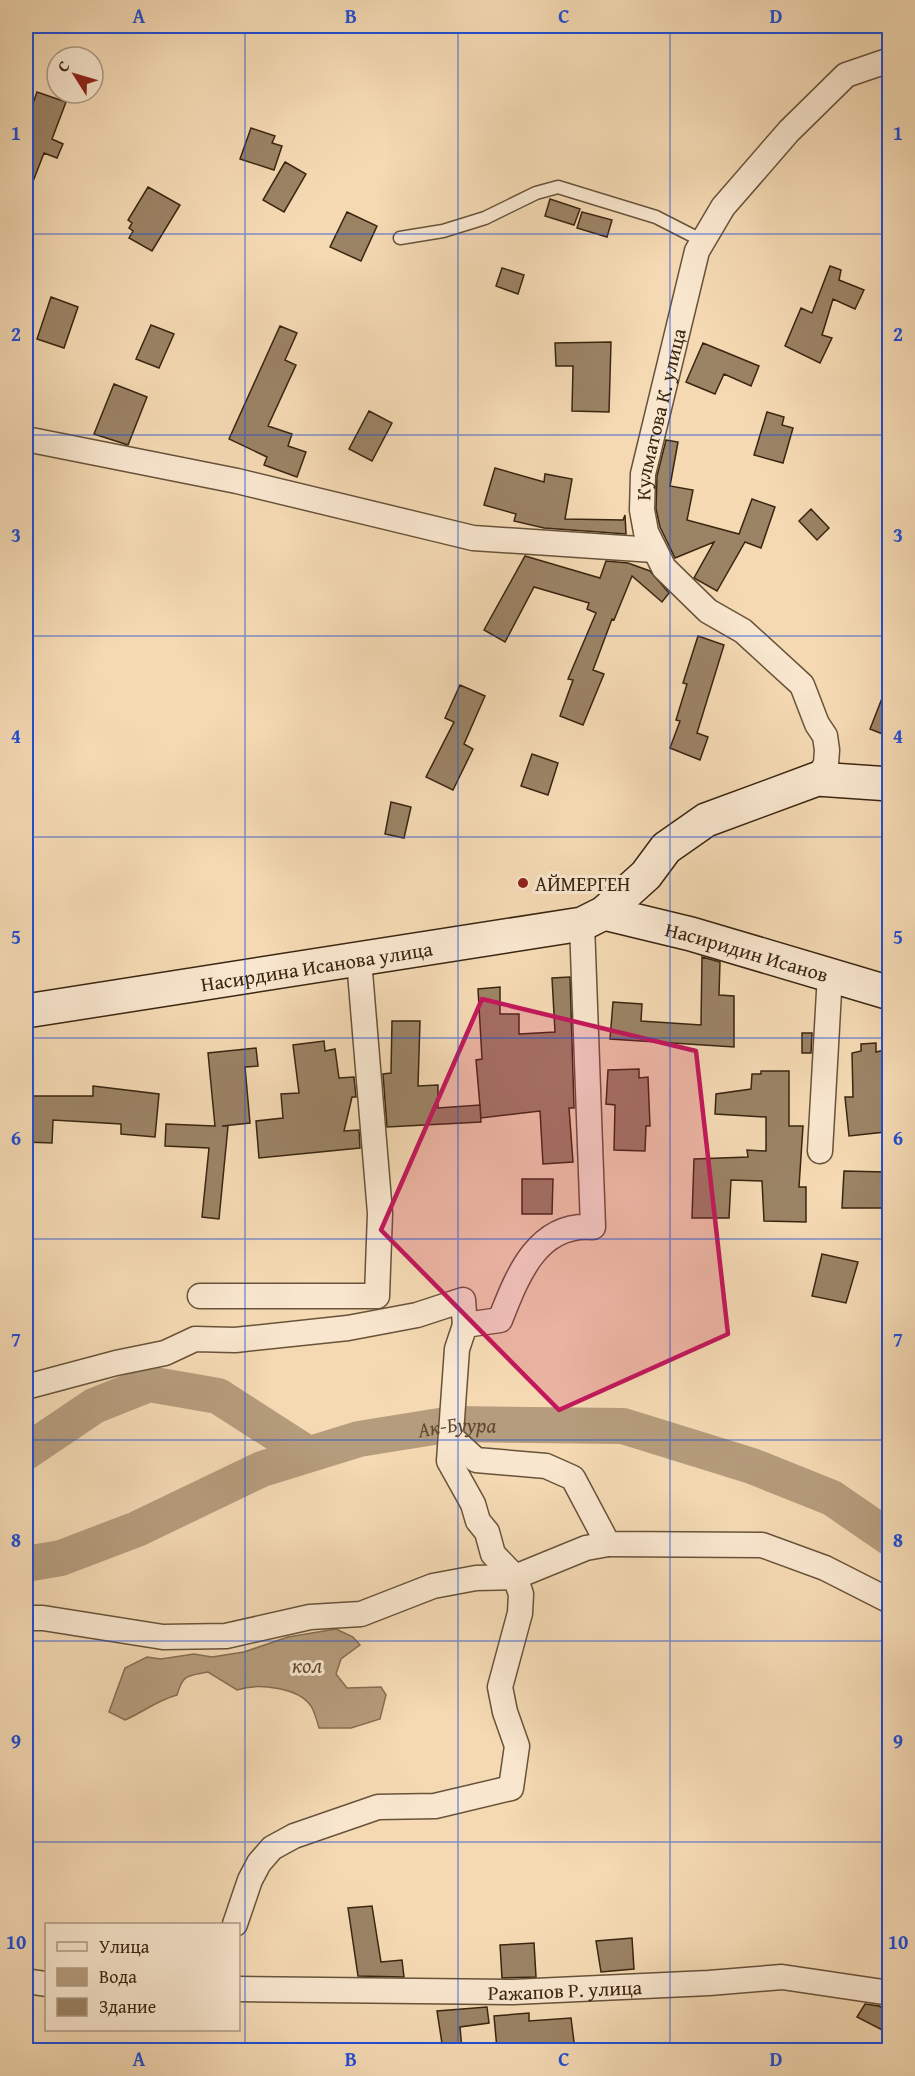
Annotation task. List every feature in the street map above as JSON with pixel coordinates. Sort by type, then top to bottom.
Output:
[{"type":"main road","points":[[593,918],[646,875],[666,848],[706,820],[817,779],[890,784]]},
{"type":"main road","name":"Насирдина Исанова улица","points":[[26,1011],[359,960],[593,918]]},
{"type":"main road","name":"Насиридин Исанов","points":[[593,918],[830,974],[890,993]]},
{"type":"street","name":"Кулматова К. улица","points":[[817,779],[826,764],[828,750],[825,736],[816,724],[802,685],[743,631],[708,610],[678,584],[664,568],[646,532],[642,510],[643,474],[695,262],[703,241],[723,207],[789,131],[846,75],[890,60]]},
{"type":"street","points":[[26,439],[237,481],[473,538],[654,550]]},
{"type":"street","points":[[465,1325],[500,1320],[514,1282],[528,1256],[561,1230],[593,1227],[593,918]]},
{"type":"street","points":[[200,1296],[377,1296],[380,1213],[359,960]]},
{"type":"street","points":[[820,1151],[830,974]]},
{"type":"street","points":[[26,1387],[116,1363],[165,1353],[195,1340],[236,1340],[348,1328],[417,1315],[463,1300],[465,1325],[457,1349],[449,1461],[487,1532],[493,1554],[515,1577],[521,1594],[519,1613],[500,1687],[505,1712],[518,1746],[511,1788],[435,1806],[378,1808],[294,1836],[272,1848],[259,1863],[250,1880],[236,1923]]},
{"type":"street","points":[[452,1438],[476,1460],[546,1466],[573,1478],[608,1544]]},
{"type":"street","points":[[26,1618],[43,1618],[163,1637],[225,1636],[310,1617],[361,1614],[444,1584],[476,1578],[515,1577],[586,1548],[608,1544],[762,1545],[825,1568],[890,1600]]},
{"type":"street","name":"Ражапов Р. улица","points":[[240,1989],[513,1992],[709,1983],[782,1977],[890,1993]]},
{"type":"street","points":[[26,1981],[45,1984]]},
{"type":"lane","points":[[400,238],[443,231],[474,221],[536,193],[558,187],[656,217],[703,241]]},
{"type":"highlighted area","points":[[482,999],[696,1051],[728,1334],[559,1410],[381,1230]]},
{"type":"water","name":"кол","points":[[336,1629],[353,1637],[360,1645],[341,1659],[336,1674],[347,1688],[381,1687],[386,1695],[380,1719],[351,1728],[319,1728],[311,1706],[297,1694],[266,1687],[237,1690],[208,1672],[187,1677],[181,1683],[177,1695],[125,1720],[109,1712],[125,1668],[147,1657],[161,1659],[194,1654],[212,1657],[244,1652],[288,1637]]},
{"type":"building","points":[[37,92],[45,95],[45,105],[65,105],[52,139],[63,144],[57,158],[44,153],[27,197],[26,123]]},
{"type":"building","points":[[251,128],[275,136],[272,143],[282,146],[274,170],[240,159]]},
{"type":"building","points":[[285,162],[306,174],[284,212],[263,200]]},
{"type":"building","points":[[148,187],[180,205],[152,251],[129,238],[133,231],[129,228],[132,223],[128,220]]},
{"type":"building","points":[[550,199],[580,209],[574,225],[545,216]]},
{"type":"building","points":[[347,212],[377,226],[361,261],[330,247]]},
{"type":"building","points":[[582,212],[612,220],[607,237],[577,228]]},
{"type":"building","points":[[830,266],[841,270],[839,280],[864,290],[855,309],[833,299],[822,335],[832,338],[820,363],[785,346],[801,308],[812,313]]},
{"type":"building","points":[[502,268],[524,275],[518,294],[496,286]]},
{"type":"building","points":[[51,297],[78,307],[64,348],[37,339]]},
{"type":"building","points":[[151,325],[174,334],[159,368],[136,359]]},
{"type":"building","points":[[280,326],[297,333],[285,360],[296,365],[268,426],[292,434],[288,446],[306,452],[297,477],[264,465],[267,457],[229,439]]},
{"type":"building","points":[[611,342],[609,412],[572,411],[573,366],[556,366],[555,343]]},
{"type":"building","points":[[703,343],[759,366],[751,386],[724,374],[715,394],[686,382]]},
{"type":"building","points":[[114,384],[147,397],[128,445],[94,434]]},
{"type":"building","points":[[369,411],[392,423],[372,461],[349,449]]},
{"type":"building","points":[[767,412],[784,417],[782,425],[793,428],[783,463],[754,455]]},
{"type":"building","points":[[666,440],[678,442],[670,486],[693,490],[687,520],[739,534],[752,499],[775,507],[761,548],[745,542],[717,591],[694,578],[714,542],[675,558],[660,527],[656,509],[657,476]]},
{"type":"building","points":[[495,468],[544,482],[545,474],[572,479],[565,519],[623,520],[625,515],[626,534],[544,528],[514,521],[516,514],[484,505]]},
{"type":"building","points":[[811,509],[829,528],[817,540],[799,521]]},
{"type":"building","points":[[525,556],[600,578],[606,561],[628,563],[650,571],[669,593],[662,602],[632,576],[614,620],[612,619],[593,670],[604,674],[583,725],[560,716],[573,680],[568,679],[596,613],[587,609],[589,603],[534,587],[505,642],[484,630]]},
{"type":"building","points":[[698,636],[724,645],[697,733],[708,737],[700,760],[670,748],[680,721],[676,720],[687,684],[683,683]]},
{"type":"building","points":[[888,683],[890,684],[890,737],[870,729]]},
{"type":"building","points":[[460,685],[485,696],[464,744],[473,749],[453,790],[426,777],[454,722],[445,718]]},
{"type":"building","points":[[532,754],[558,763],[548,795],[521,786]]},
{"type":"building","points":[[391,802],[411,807],[404,838],[385,834]]},
{"type":"building","points":[[702,957],[720,962],[719,995],[734,996],[734,1047],[610,1039],[613,1002],[642,1004],[641,1021],[701,1025]]},
{"type":"building","points":[[570,977],[574,1108],[569,1108],[573,1162],[543,1164],[540,1111],[481,1118],[476,1060],[482,1059],[478,989],[500,987],[500,1014],[519,1014],[519,1034],[555,1032],[552,978]]},
{"type":"building","points":[[392,1021],[420,1021],[418,1086],[438,1085],[438,1108],[480,1105],[481,1122],[387,1127],[383,1074],[391,1073]]},
{"type":"building","points":[[802,1033],[812,1033],[811,1053],[802,1053]]},
{"type":"building","points":[[324,1041],[325,1051],[335,1049],[339,1078],[354,1077],[356,1097],[352,1097],[344,1131],[359,1130],[360,1148],[259,1158],[256,1121],[283,1118],[281,1094],[299,1093],[293,1045]]},
{"type":"building","points":[[876,1043],[876,1052],[885,1050],[888,1080],[883,1080],[885,1132],[849,1136],[845,1097],[853,1097],[852,1053],[861,1051],[861,1044]]},
{"type":"building","points":[[256,1048],[258,1066],[245,1067],[250,1123],[222,1126],[228,1126],[219,1219],[202,1217],[209,1148],[165,1146],[166,1124],[215,1126],[208,1053]]},
{"type":"building","points":[[639,1069],[639,1078],[648,1077],[650,1126],[646,1126],[645,1151],[614,1150],[615,1105],[606,1104],[608,1070]]},
{"type":"building","points":[[761,1071],[789,1071],[789,1126],[803,1126],[799,1187],[806,1187],[806,1222],[764,1221],[762,1181],[731,1180],[729,1218],[692,1218],[694,1159],[748,1157],[747,1150],[766,1151],[766,1117],[715,1114],[716,1094],[751,1089],[752,1074],[761,1074]]},
{"type":"building","points":[[93,1086],[159,1094],[155,1137],[121,1134],[121,1124],[53,1120],[52,1143],[26,1142],[26,1096],[93,1096]]},
{"type":"building","points":[[844,1171],[886,1172],[885,1208],[842,1208]]},
{"type":"building","points":[[522,1179],[553,1179],[552,1214],[522,1214]]},
{"type":"building","points":[[822,1254],[858,1262],[846,1303],[812,1296]]},
{"type":"building","points":[[372,1906],[381,1962],[402,1960],[404,1977],[358,1976],[348,1908]]},
{"type":"building","points":[[632,1938],[634,1969],[601,1972],[596,1941]]},
{"type":"building","points":[[534,1943],[536,1977],[502,1978],[500,1945]]},
{"type":"building","points":[[865,2004],[879,2006],[890,2013],[890,2034],[857,2017]]},
{"type":"building","points":[[487,2007],[489,2023],[460,2027],[462,2050],[443,2050],[437,2011]]},
{"type":"building","points":[[529,2013],[529,2021],[571,2018],[575,2050],[497,2049],[494,2016]]},
{"type":"waterway","points":[[26,1452],[94,1406],[149,1384],[218,1396],[308,1454]]},
{"type":"waterway","name":"Ак-Буура","points":[[26,1564],[61,1558],[137,1529],[262,1469],[359,1439],[452,1424],[623,1426],[752,1466],[832,1498],[890,1538]]},
{"type":"place","name":"АЙМЕРГЕН","points":[[523,883]]}]
